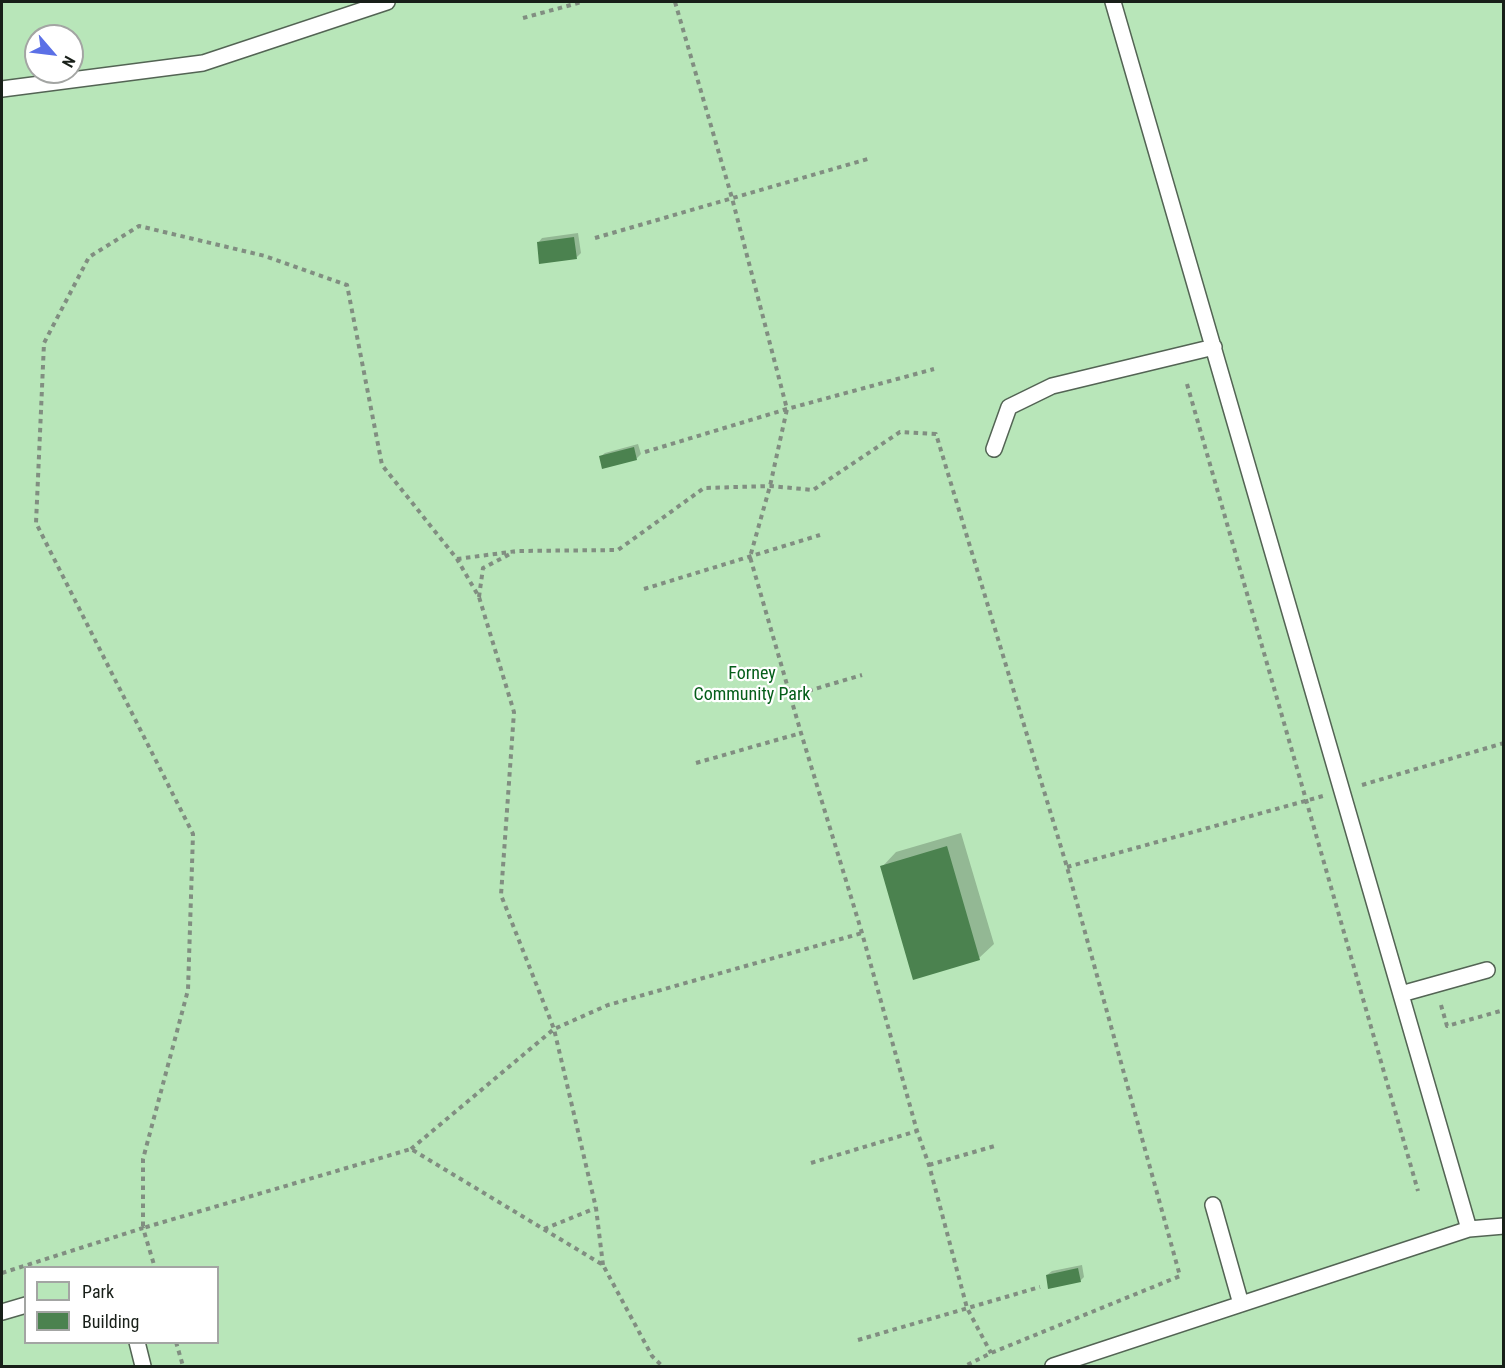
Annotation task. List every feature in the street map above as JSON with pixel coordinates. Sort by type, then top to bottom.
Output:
[{"type":"lane","points":[[2,89],[203,63],[387,2]]},
{"type":"lane","points":[[1113,2],[1469,1229]]},
{"type":"lane","points":[[994,449],[1009,407],[1052,386],[1214,347]]},
{"type":"lane","points":[[1401,994],[1487,970]]},
{"type":"lane","points":[[1213,1205],[1241,1304]]},
{"type":"lane","points":[[1053,1366],[1089,1361],[1241,1304],[1469,1229],[1503,1226]]},
{"type":"lane","points":[[2,1312],[24,1306]]},
{"type":"lane","points":[[138,1344],[143,1366]]},
{"type":"path","points":[[524,18],[582,2]]},
{"type":"path","points":[[675,2],[732,198],[787,409],[770,486],[750,557],[862,933],[917,1131],[929,1165],[967,1308],[992,1353]]},
{"type":"path","points":[[595,238],[871,158]]},
{"type":"path","points":[[154,1266],[143,1228],[143,1159],[188,990],[193,834],[36,523],[44,343],[89,257],[139,226],[265,256],[347,285],[382,465],[457,559],[479,597],[514,712],[501,895],[554,1029],[596,1208],[603,1265],[652,1356],[662,1366]]},
{"type":"path","points":[[645,452],[787,409],[933,369]]},
{"type":"path","points":[[1187,384],[1418,1191]]},
{"type":"path","points":[[457,559],[518,550],[618,550],[704,488],[770,486],[813,490],[900,432],[936,434],[1067,867],[1180,1276],[965,1366]]},
{"type":"path","points":[[644,589],[820,535]]},
{"type":"path","points":[[479,597],[483,568],[518,550]]},
{"type":"path","points":[[790,696],[862,675]]},
{"type":"path","points":[[696,763],[801,733]]},
{"type":"path","points":[[1067,867],[1307,801],[1503,743]]},
{"type":"path","points":[[2,1273],[143,1228],[411,1149],[554,1029],[608,1005],[862,933]]},
{"type":"path","points":[[1435,985],[1448,1026],[1503,1010]]},
{"type":"path","points":[[811,1163],[917,1131]]},
{"type":"path","points":[[929,1165],[998,1144]]},
{"type":"path","points":[[411,1149],[603,1265]]},
{"type":"path","points":[[544,1229],[596,1208]]},
{"type":"path","points":[[858,1340],[1040,1287]]},
{"type":"path","points":[[177,1344],[183,1366]]},
{"type":"green space","name":"Forney Community Park","points":[[2,2],[1503,2],[1503,1366],[2,1366]]},
{"type":"building","points":[[574,237],[577,259],[539,264],[537,242]]},
{"type":"building","points":[[634,447],[637,460],[602,469],[599,456]]},
{"type":"building","points":[[947,846],[980,960],[913,980],[880,866]]},
{"type":"building","points":[[1078,1268],[1081,1282],[1048,1289],[1046,1275]]}]
